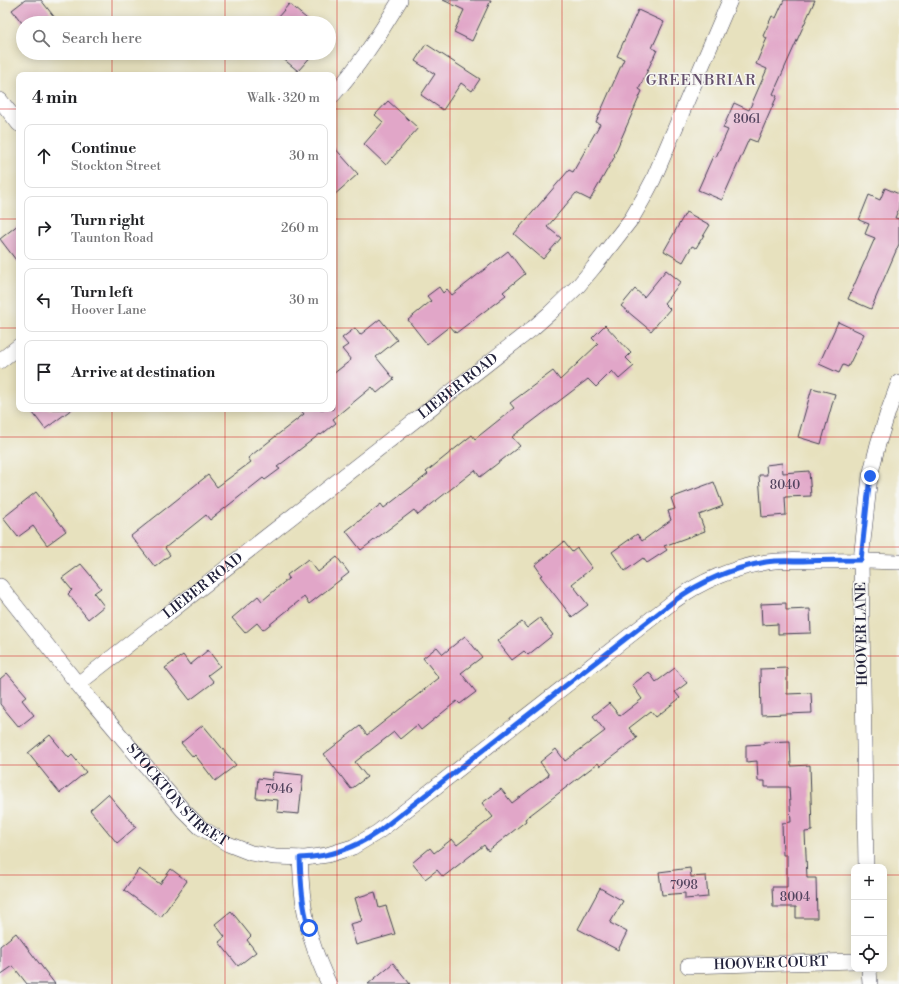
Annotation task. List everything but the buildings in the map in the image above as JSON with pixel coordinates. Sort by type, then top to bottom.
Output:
[{"type":"street","points":[[336,91],[368,52],[400,0]]},
{"type":"street","name":"LIEBER ROAD","points":[[78,684],[533,328],[579,285],[594,268],[627,224],[647,193],[730,0]]},
{"type":"street","points":[[0,100],[16,120]]},
{"type":"street","points":[[0,361],[16,348]]},
{"type":"street","name":"HOOVER LANE","points":[[866,864],[861,560],[870,476],[878,444],[899,382]]},
{"type":"street","name":"STOCKTON STREET","points":[[0,586],[88,697],[183,810],[200,827],[228,844],[251,853],[275,857],[300,858],[321,856],[348,849],[367,840],[674,601],[693,588],[721,574],[767,562],[861,560],[899,562]]},
{"type":"street","points":[[300,858],[302,897],[307,921],[315,950],[328,984]]},
{"type":"street","name":"HOOVER COURT","points":[[688,966],[851,961]]},
{"type":"street","points":[[869,972],[870,984]]},
{"type":"district","name":"GREENBRIAR","points":[[701,80]]},
{"type":"route","points":[[309,928],[302,897],[300,858],[321,856],[338,852],[367,840],[680,596],[693,588],[721,574],[767,562],[861,560],[870,476]]}]
